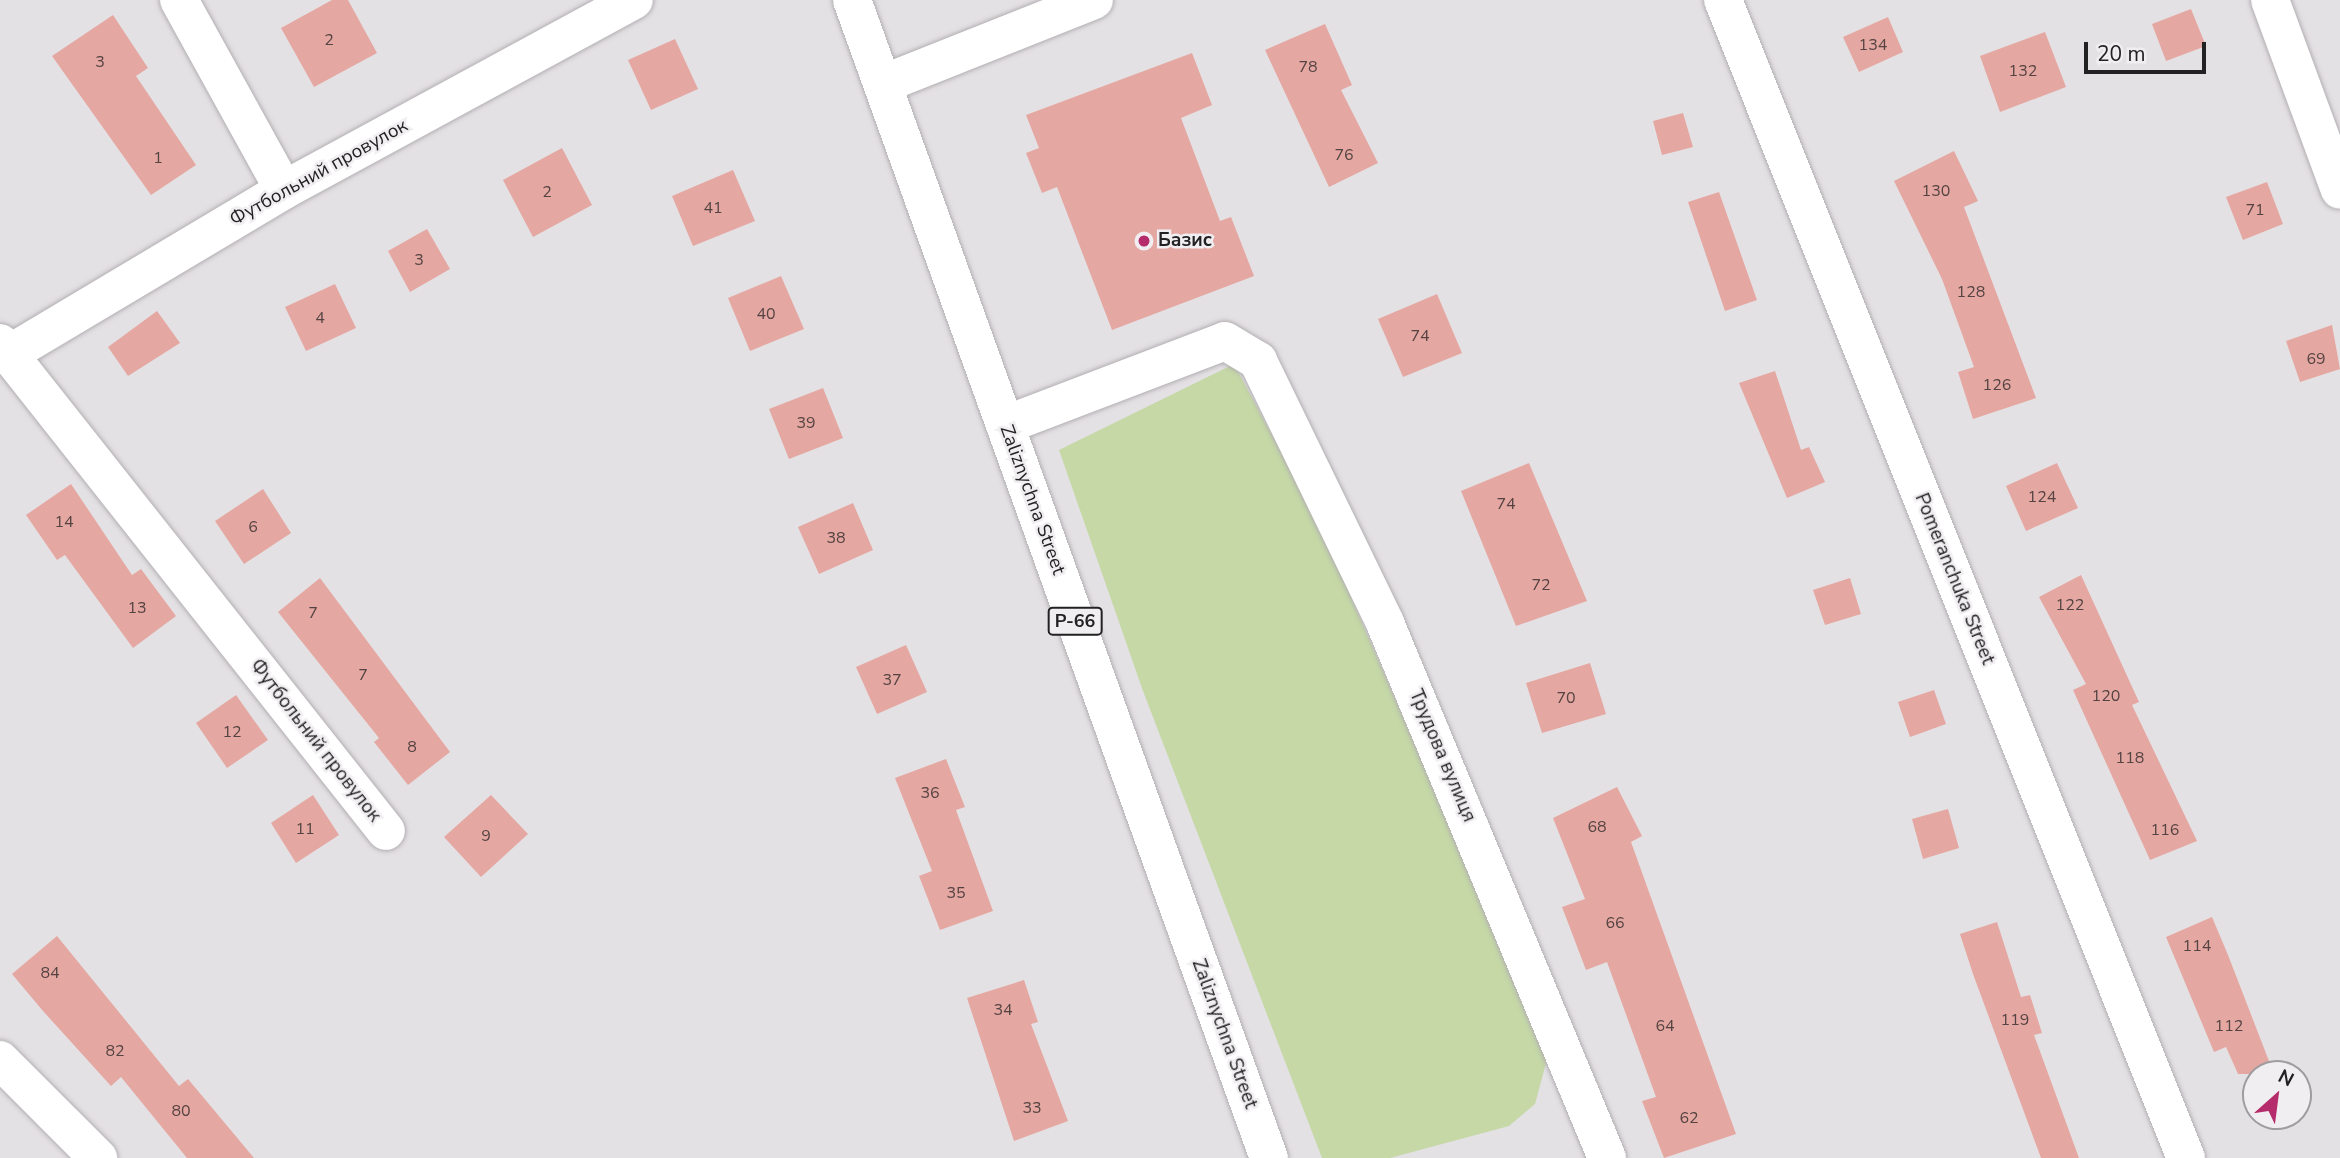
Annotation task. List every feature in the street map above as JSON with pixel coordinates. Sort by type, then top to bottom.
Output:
[{"type":"street","points":[[178,0],[284,190]]},
{"type":"street","name":"Футбольний провулок","points":[[386,831],[5,349],[284,190],[634,0]]},
{"type":"street","name":"Zaliznychna Street","points":[[852,0],[1269,1158]]},
{"type":"street","points":[[883,84],[1094,0]]},
{"type":"street","name":"Pomeranchuka Street","points":[[1723,0],[2186,1158]]},
{"type":"street","points":[[2270,0],[2340,190]]},
{"type":"street","name":"Трудова вулиця","points":[[1005,425],[1225,341],[1258,361],[1385,623],[1607,1158]]},
{"type":"street","points":[[0,1060],[98,1158]]},
{"type":"green space","points":[[1234,364],[1316,517],[1549,1052],[1535,1104],[1509,1126],[1390,1158],[1322,1158],[1143,691],[1059,450]]},
{"type":"building","points":[[332,0],[348,0],[377,53],[314,87],[281,28]]},
{"type":"building","points":[[2191,9],[2206,46],[2166,61],[2152,24]]},
{"type":"building","points":[[113,15],[148,68],[136,76],[196,165],[151,195],[52,56]]},
{"type":"building","points":[[1888,17],[1903,52],[1859,72],[1843,37]]},
{"type":"building","points":[[1325,24],[1352,85],[1341,90],[1378,163],[1329,187],[1265,50]]},
{"type":"building","points":[[2045,32],[2066,87],[2000,112],[1980,56]]},
{"type":"building","points":[[675,39],[698,89],[651,110],[628,60]]},
{"type":"building","points":[[1192,53],[1212,105],[1181,118],[1220,221],[1231,217],[1254,276],[1112,330],[1057,187],[1042,193],[1026,153],[1039,148],[1026,115]]},
{"type":"building","points":[[1683,113],[1693,147],[1662,155],[1653,121]]},
{"type":"building","points":[[562,148],[592,205],[533,237],[503,180]]},
{"type":"building","points":[[1954,151],[1978,201],[1964,207],[2036,398],[1973,419],[1958,372],[1974,367],[1942,279],[1894,181]]},
{"type":"building","points":[[733,170],[755,221],[693,246],[672,196]]},
{"type":"building","points":[[2267,182],[2283,224],[2243,240],[2226,197]]},
{"type":"building","points":[[1719,192],[1757,300],[1725,311],[1688,202]]},
{"type":"building","points":[[427,229],[450,269],[410,292],[388,251]]},
{"type":"building","points":[[781,276],[804,329],[750,351],[728,298]]},
{"type":"building","points":[[335,284],[356,328],[306,351],[285,307]]},
{"type":"building","points":[[1437,294],[1462,353],[1403,377],[1378,319]]},
{"type":"building","points":[[157,311],[180,343],[128,376],[108,347]]},
{"type":"building","points":[[2332,325],[2340,369],[2300,382],[2286,341]]},
{"type":"building","points":[[1775,371],[1801,450],[1809,447],[1825,482],[1787,498],[1739,383]]},
{"type":"building","points":[[823,388],[843,438],[789,459],[769,409]]},
{"type":"building","points":[[1529,463],[1587,601],[1516,626],[1461,491]]},
{"type":"building","points":[[2057,463],[2078,508],[2026,531],[2006,486]]},
{"type":"building","points":[[71,484],[132,575],[141,569],[176,616],[133,648],[65,555],[57,560],[26,515]]},
{"type":"building","points":[[263,489],[291,533],[244,564],[215,521]]},
{"type":"building","points":[[853,503],[873,550],[819,574],[798,527]]},
{"type":"building","points":[[2081,575],[2139,702],[2132,705],[2197,841],[2150,860],[2073,690],[2086,684],[2039,597]]},
{"type":"building","points":[[320,578],[450,752],[408,785],[374,742],[379,738],[278,612]]},
{"type":"building","points":[[1850,578],[1861,614],[1825,625],[1813,590]]},
{"type":"building","points":[[906,645],[927,692],[877,714],[856,667]]},
{"type":"building","points":[[1590,663],[1606,714],[1542,733],[1526,683]]},
{"type":"building","points":[[1934,690],[1946,724],[1910,737],[1898,702]]},
{"type":"building","points":[[236,695],[268,740],[227,768],[196,723]]},
{"type":"building","points":[[946,759],[965,807],[956,810],[993,911],[940,930],[919,876],[932,871],[895,778]]},
{"type":"building","points":[[1617,787],[1642,836],[1631,842],[1736,1134],[1664,1158],[1642,1101],[1656,1097],[1607,962],[1586,970],[1562,907],[1585,899],[1553,818]]},
{"type":"building","points":[[313,795],[339,835],[296,863],[271,823]]},
{"type":"building","points":[[491,795],[528,834],[481,877],[444,837]]},
{"type":"building","points":[[1948,809],[1959,848],[1923,859],[1912,819]]},
{"type":"building","points":[[2212,917],[2269,1060],[2242,1060],[2242,1074],[2238,1074],[2226,1047],[2214,1052],[2166,937]]},
{"type":"building","points":[[1997,922],[2021,997],[2030,995],[2042,1033],[2034,1035],[2079,1158],[2041,1158],[1973,974],[1960,934]]},
{"type":"building","points":[[57,936],[179,1086],[188,1079],[254,1158],[187,1158],[121,1077],[111,1086],[43,1011],[12,974]]},
{"type":"building","points":[[1024,980],[1038,1022],[1031,1024],[1068,1121],[1014,1141],[967,998]]},
{"type":"place","name":"Базис","points":[[1144,241]]}]
